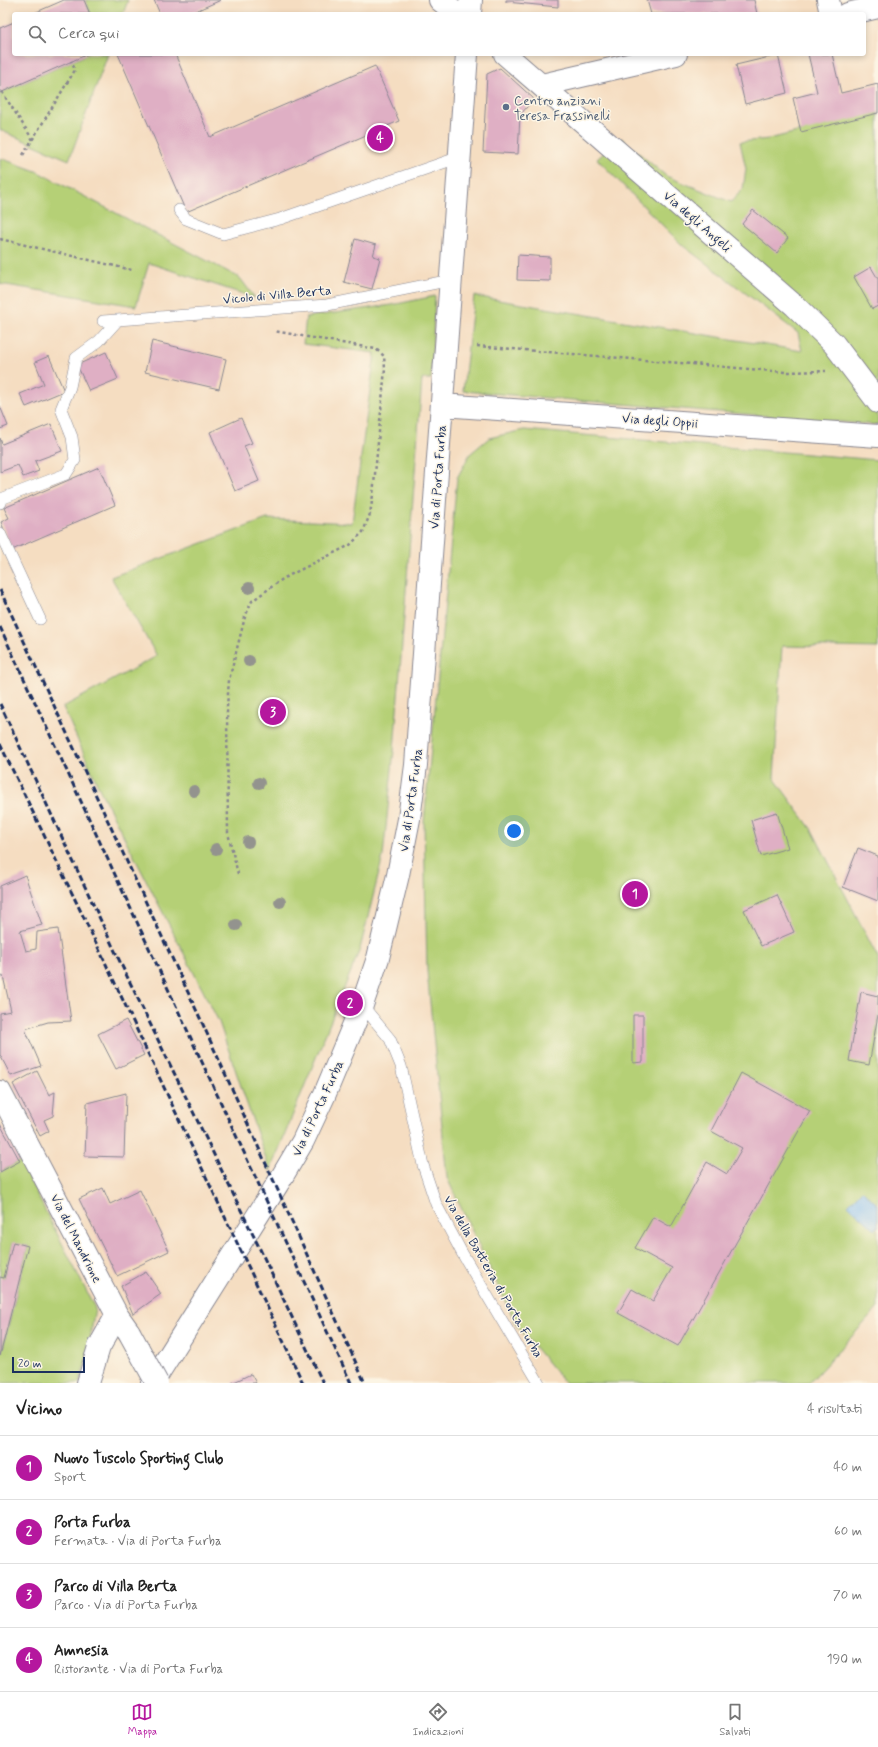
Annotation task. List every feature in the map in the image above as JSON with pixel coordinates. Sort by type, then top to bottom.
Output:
[{"type":"street","points":[[440,0],[455,12]]},
{"type":"street","points":[[470,12],[471,0]]},
{"type":"street","points":[[828,0],[831,12]]},
{"type":"street","points":[[857,12],[878,7]]},
{"type":"street","name":"Via di Porta Furba","points":[[152,1383],[215,1286],[292,1161],[324,1096],[362,1005],[372,979],[386,930],[409,819],[415,772],[467,56]]},
{"type":"street","name":"Via degli Angeli","points":[[507,56],[795,306],[834,344],[878,402]]},
{"type":"street","points":[[542,85],[667,56]]},
{"type":"street","name":"Via degli Oppii","points":[[442,405],[878,436]]},
{"type":"street","name":"Via del Mandrione","points":[[0,1092],[123,1323],[157,1383]]},
{"type":"street","points":[[88,1383],[99,1347],[123,1323]]},
{"type":"lane","points":[[179,210],[186,219],[224,234],[280,218],[460,157]]},
{"type":"lane","name":"Vicolo di Villa Berta","points":[[103,321],[327,305],[451,280]]},
{"type":"lane","points":[[0,503],[1,499],[66,474],[75,460],[72,438],[61,409],[70,387],[76,358],[99,341],[118,320]]},
{"type":"lane","points":[[0,533],[40,620]]},
{"type":"lane","name":"Via della Batteria di Porta Furba","points":[[362,1005],[390,1039],[401,1066],[423,1165],[436,1204],[462,1253],[540,1383]]},
{"type":"path","points":[[24,156],[75,70],[71,61]]},
{"type":"path","points":[[2,92],[33,140]]},
{"type":"path","points":[[0,239],[132,270]]},
{"type":"path","points":[[238,874],[228,834],[227,707],[229,680],[245,617],[252,601],[277,582],[350,545],[363,532],[370,514],[373,495],[385,369],[384,356],[376,350],[274,331]]},
{"type":"path","points":[[477,346],[786,372],[836,371],[852,368]]},
{"type":"green space","points":[[85,0],[128,0],[124,12],[90,12]]},
{"type":"green space","points":[[83,56],[107,56],[69,160],[0,130],[0,93]]},
{"type":"green space","points":[[878,112],[878,425],[463,391],[474,296],[802,351],[798,333],[682,245],[597,159],[621,138],[666,176],[731,202],[743,189],[746,169],[740,142],[769,139]]},
{"type":"green space","points":[[0,158],[36,171],[240,278],[255,298],[149,263],[136,306],[0,284]]},
{"type":"green space","points":[[435,296],[431,379],[422,379],[394,750],[383,856],[360,949],[270,1171],[219,1022],[100,790],[63,707],[157,656],[111,577],[267,519],[352,523],[375,353],[303,344],[306,317],[392,305]]},
{"type":"green space","points":[[524,430],[878,460],[878,648],[782,646],[774,778],[812,830],[878,958],[878,1308],[809,1383],[565,1383],[517,1326],[447,1178],[427,971],[424,822],[457,478],[470,454],[489,438]]},
{"type":"green space","points":[[20,1161],[95,1308],[87,1359],[79,1383],[0,1383],[0,1358],[28,1246],[13,1243],[4,1278],[0,1277],[0,1172]]},
{"type":"water","points":[[862,1190],[878,1205],[878,1226],[875,1230],[848,1205]]},
{"type":"building","points":[[64,0],[84,0],[89,12],[37,12]]},
{"type":"building","points":[[154,0],[221,0],[194,12],[159,12]]},
{"type":"building","points":[[506,0],[558,0],[558,7],[506,2]]},
{"type":"building","points":[[647,0],[754,0],[757,12],[650,12]]},
{"type":"building","points":[[12,23],[12,56],[83,56],[0,93],[0,28]]},
{"type":"building","points":[[119,56],[176,56],[210,137],[375,66],[399,121],[186,212]]},
{"type":"building","points":[[778,56],[787,93],[745,104],[736,65]]},
{"type":"building","points":[[808,56],[832,56],[841,93],[878,84],[878,113],[801,132],[793,98],[817,92]]},
{"type":"building","name":"Centro anziani Teresa Frassinelli","points":[[500,68],[534,99],[520,115],[518,154],[483,152],[487,74]]},
{"type":"building","points":[[753,210],[788,238],[777,253],[742,224]]},
{"type":"building","points":[[355,239],[376,245],[373,256],[380,258],[372,289],[344,282]]},
{"type":"building","points":[[518,255],[550,257],[550,281],[517,280]]},
{"type":"building","points":[[871,267],[878,279],[878,306],[872,309],[854,277]]},
{"type":"building","points":[[152,341],[226,359],[219,389],[145,372]]},
{"type":"building","points":[[106,352],[118,379],[89,391],[77,365]]},
{"type":"building","points":[[49,356],[64,391],[26,407],[20,394],[44,384],[35,362]]},
{"type":"building","points":[[0,406],[8,426],[0,429]]},
{"type":"building","points":[[241,418],[252,443],[244,446],[259,481],[235,491],[210,432]]},
{"type":"building","points":[[51,424],[62,451],[35,461],[39,471],[23,477],[18,465],[0,472],[0,438],[2,444]]},
{"type":"building","points":[[99,467],[115,505],[12,550],[1,522],[9,518],[4,508]]},
{"type":"building","points":[[777,812],[788,848],[761,856],[751,820]]},
{"type":"building","points":[[858,848],[878,856],[878,901],[843,887]]},
{"type":"building","points":[[25,875],[42,925],[20,931],[26,951],[36,949],[37,932],[58,929],[71,1021],[48,1022],[25,1029],[41,1066],[11,1076],[0,1055],[0,1013],[11,1011],[3,976],[0,977],[0,886]]},
{"type":"building","points":[[777,895],[794,932],[761,946],[744,910]]},
{"type":"building","points":[[861,992],[878,996],[878,1015],[869,1065],[849,1061]]},
{"type":"building","points":[[633,1015],[643,1015],[643,1062],[633,1063]]},
{"type":"building","points":[[126,1020],[144,1055],[116,1069],[98,1034]]},
{"type":"building","points":[[37,1071],[49,1095],[55,1092],[53,1116],[44,1120],[49,1131],[40,1136],[13,1084]]},
{"type":"building","points":[[741,1073],[810,1111],[678,1346],[618,1313],[632,1289],[653,1301],[672,1268],[635,1248],[653,1217],[671,1227],[707,1162],[727,1174],[742,1148],[711,1131]]},
{"type":"building","points":[[126,1093],[124,1157],[85,1156],[87,1103]]},
{"type":"building","points":[[0,1124],[20,1161],[0,1172]]},
{"type":"building","points":[[103,1188],[110,1204],[140,1190],[169,1251],[117,1276],[79,1199]]},
{"type":"building","points":[[13,1242],[28,1246],[0,1356],[0,1277],[4,1278]]},
{"type":"building","points":[[146,1272],[161,1294],[133,1314],[121,1286]]},
{"type":"building","points":[[251,1374],[256,1383],[232,1383]]},
{"type":"railway","points":[[0,590],[200,1018],[365,1383]]},
{"type":"railway","points":[[0,627],[351,1383]]},
{"type":"railway","points":[[0,704],[121,964],[258,1245],[323,1383]]},
{"type":"railway","points":[[0,744],[97,945],[303,1383]]},
{"type":"place","name":"Centro anziani Teresa Frassinelli","points":[[506,107]]},
{"type":"place","name":"Amnesia","points":[[380,138]]},
{"type":"place","name":"Parco di Villa Berta","points":[[273,712]]},
{"type":"place","name":"Nuovo Tuscolo Sporting Club","points":[[635,894]]},
{"type":"place","name":"Porta Furba","points":[[350,1003]]}]
